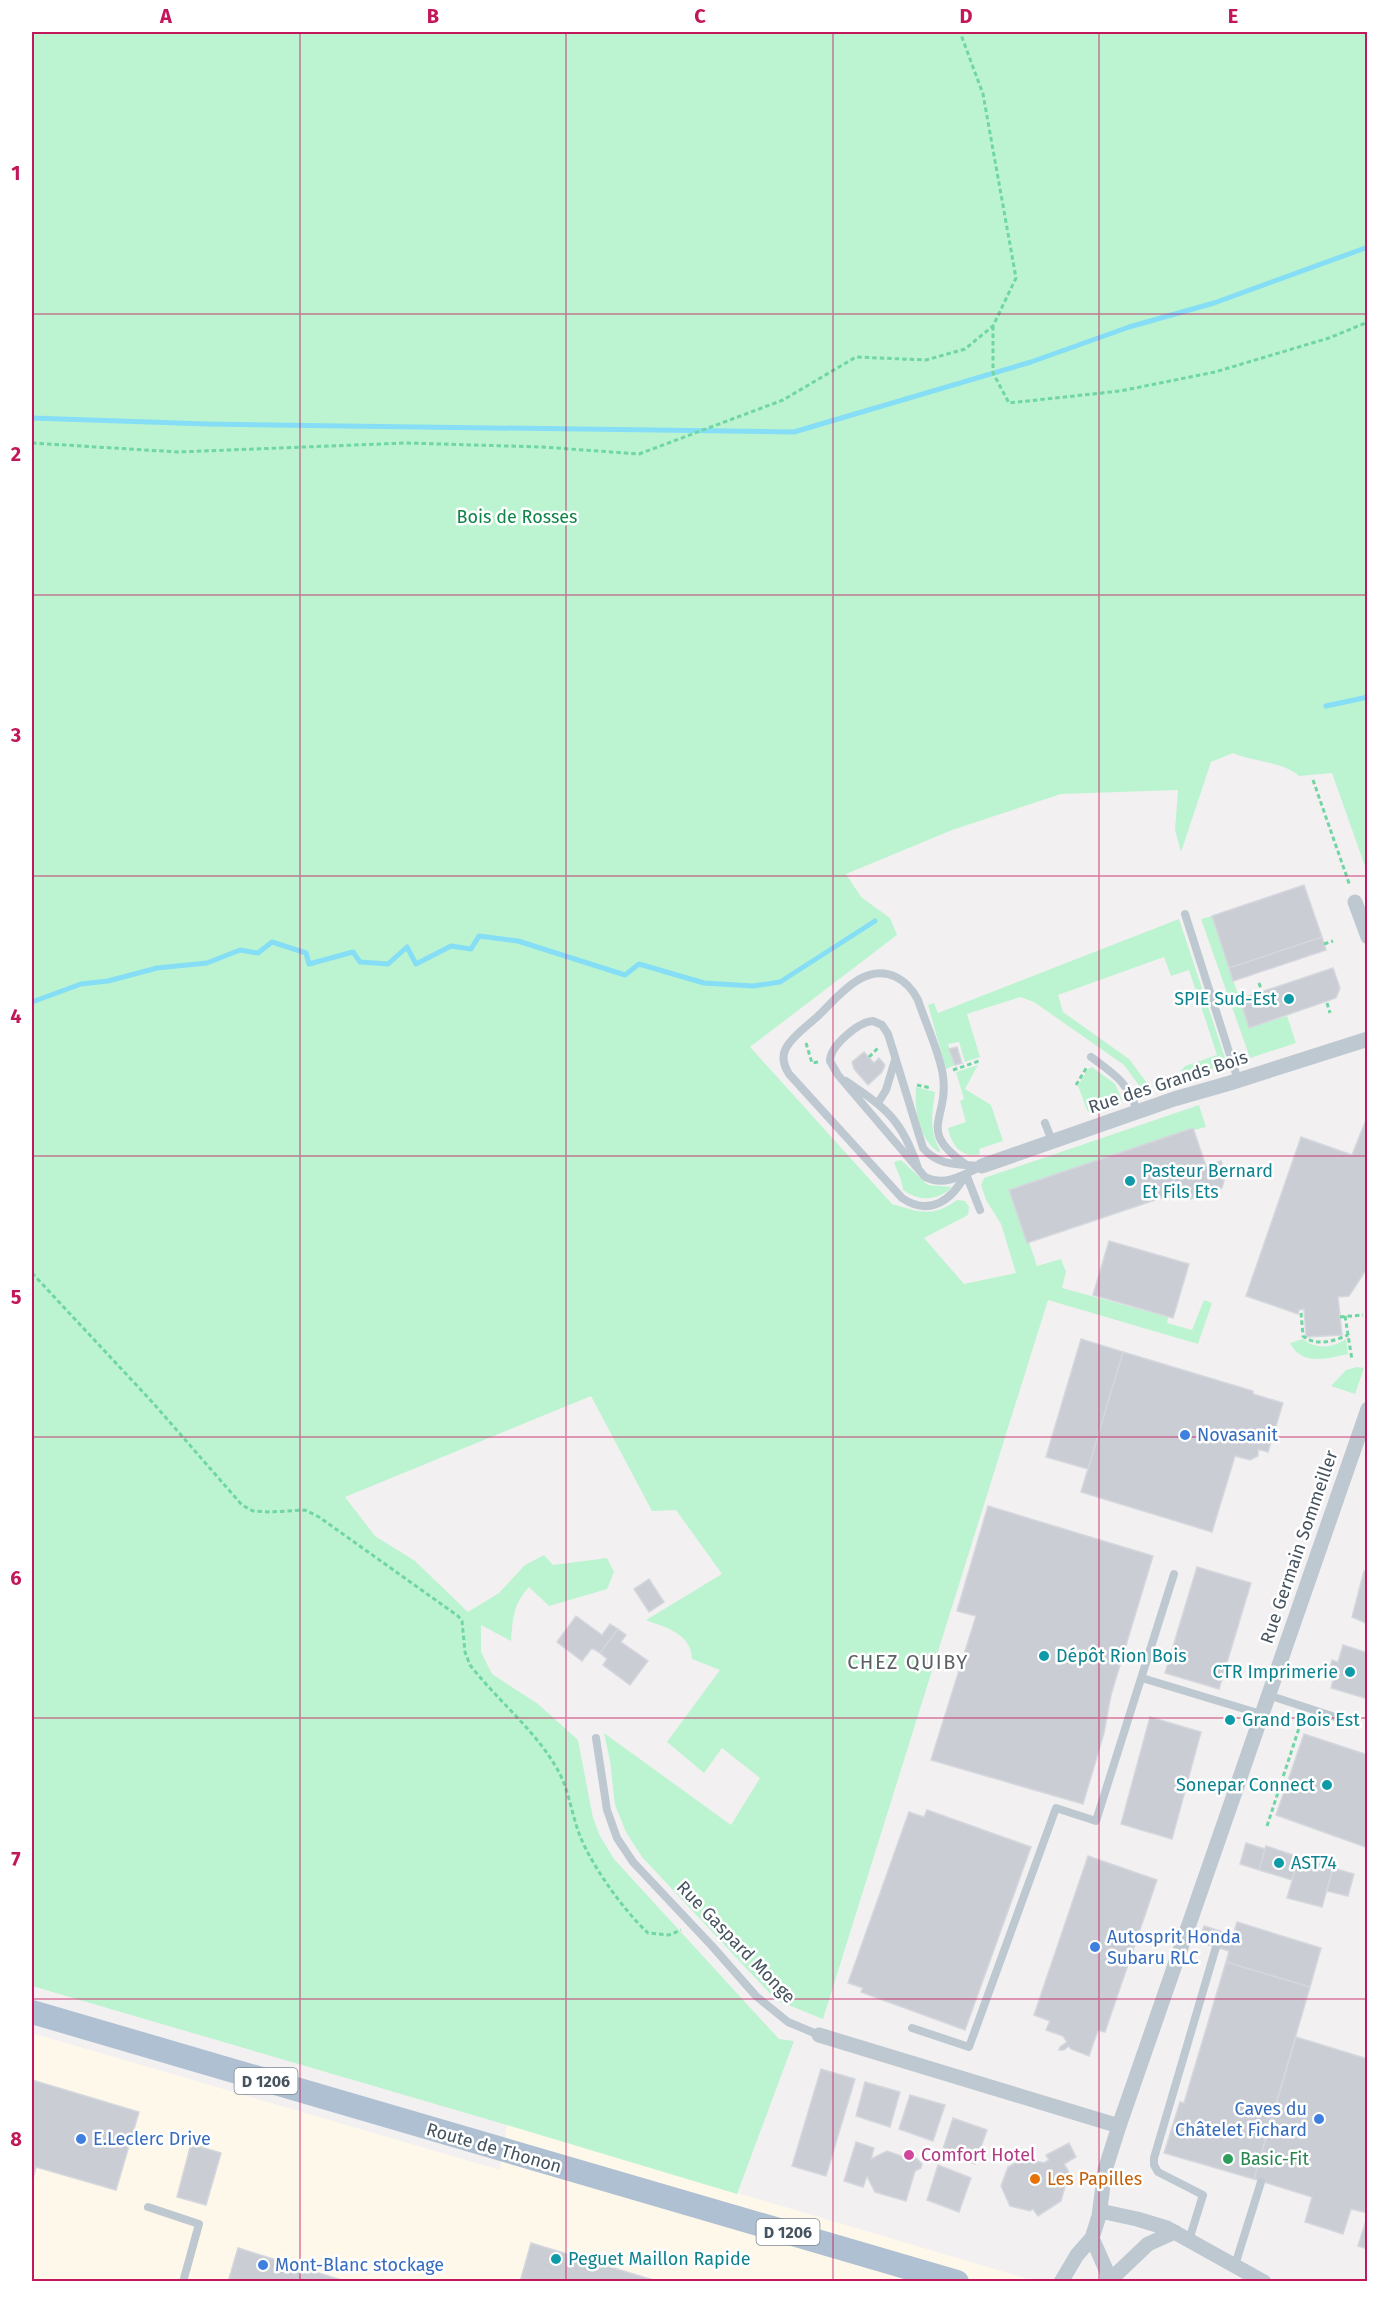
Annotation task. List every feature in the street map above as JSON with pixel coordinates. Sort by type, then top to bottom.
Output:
[{"type":"main road","name":"Route de Thonon","points":[[32,2012],[957,2282]]},
{"type":"street","points":[[1355,902],[1368,937]]},
{"type":"street","name":"Rue des Grands Bois","points":[[972,1169],[1137,1111],[1368,1039]]},
{"type":"street","name":"Rue Germain Sommeiller","points":[[1061,2282],[1077,2255],[1092,2238],[1100,2211],[1105,2170],[1119,2126],[1368,1409]]},
{"type":"street","name":"Rue Gaspard Monge","points":[[819,2035],[1119,2126]]},
{"type":"street","points":[[1100,2211],[1137,2218],[1182,2236],[1264,2282]]},
{"type":"street","points":[[1108,2282],[1148,2244],[1182,2236]]},
{"type":"street","points":[[1092,2238],[1107,2272],[1108,2282]]},
{"type":"lane","points":[[1185,914],[1238,1080]]},
{"type":"lane","points":[[972,1169],[954,1194],[944,1201],[926,1206],[907,1202],[789,1074],[784,1064],[787,1046],[856,981],[881,973],[899,979],[916,995],[943,1074],[943,1091],[937,1128],[947,1150],[972,1169],[980,1210]]},
{"type":"lane","points":[[865,1022],[878,1022],[885,1029],[923,1148],[929,1155],[944,1163],[972,1169],[944,1181],[934,1180],[920,1174],[838,1075],[830,1061],[832,1050],[865,1022]]},
{"type":"lane","points":[[1090,1057],[1123,1082],[1132,1096],[1137,1111]]},
{"type":"lane","points":[[878,1103],[886,1090],[895,1058]]},
{"type":"lane","points":[[838,1075],[890,1112],[906,1135],[920,1174]]},
{"type":"lane","points":[[1045,1123],[1052,1141]]},
{"type":"lane","points":[[912,2028],[969,2047],[1056,1808],[1096,1821],[1174,1574]]},
{"type":"lane","points":[[1142,1678],[1262,1714]]},
{"type":"lane","points":[[1268,1695],[1335,1717]]},
{"type":"lane","name":"Rue Gaspard Monge","points":[[596,1738],[603,1797],[617,1838],[639,1869],[756,1996],[796,2027],[819,2035]]},
{"type":"lane","points":[[1182,2236],[1203,2195],[1158,2172],[1154,2165],[1154,2158],[1216,1947]]},
{"type":"lane","points":[[1235,2265],[1261,2182]]},
{"type":"lane","points":[[148,2207],[199,2224],[183,2282]]},
{"type":"path","points":[[32,443],[178,452],[406,443],[542,447],[639,454],[783,400],[856,357],[926,360],[965,349],[993,326],[1016,278],[983,94],[960,32]]},
{"type":"path","points":[[993,326],[993,374],[1009,403],[1120,391],[1215,372],[1329,338],[1368,322]]},
{"type":"path","points":[[1313,780],[1355,902]]},
{"type":"path","points":[[1324,944],[1333,941]]},
{"type":"path","points":[[1259,983],[1262,992]]},
{"type":"path","points":[[1327,1002],[1330,1013]]},
{"type":"path","points":[[809,1053],[811,1060]]},
{"type":"path","points":[[943,1074],[979,1061]]},
{"type":"path","points":[[1076,1085],[1085,1071]]},
{"type":"path","points":[[916,1084],[929,1088]]},
{"type":"path","points":[[32,1273],[154,1404],[242,1505],[253,1511],[305,1510],[319,1516],[458,1616],[462,1620],[465,1652],[470,1665],[536,1736],[547,1752],[565,1784],[580,1836],[605,1881],[648,1933],[669,1935],[690,1923]]},
{"type":"path","points":[[1301,1313],[1304,1336],[1307,1339],[1335,1341],[1348,1335]]},
{"type":"path","points":[[1340,1317],[1364,1315]]},
{"type":"path","points":[[1345,1316],[1352,1360]]},
{"type":"path","points":[[1267,1826],[1306,1707]]},
{"type":"shaded area","points":[[32,2033],[500,2170],[507,2125],[1035,2281],[32,2281]]},
{"type":"green space","name":"Bois de Rosses","points":[[32,32],[1367,32],[1367,872],[1332,773],[1299,776],[1277,765],[1233,753],[1211,762],[1181,852],[1175,830],[1178,790],[1061,794],[952,830],[846,874],[861,897],[890,918],[897,935],[750,1047],[892,1204],[926,1212],[948,1206],[957,1200],[965,1201],[969,1207],[968,1215],[924,1238],[964,1284],[1016,1273],[1001,1224],[986,1200],[981,1185],[984,1178],[1199,1105],[1206,1127],[1194,1130],[1193,1128],[1009,1190],[1037,1266],[1061,1259],[1066,1272],[1062,1288],[1168,1317],[1167,1323],[1192,1330],[1204,1300],[1212,1303],[1198,1344],[1048,1300],[823,2019],[776,2000],[642,1857],[626,1832],[615,1805],[604,1733],[731,1825],[760,1778],[722,1748],[704,1773],[667,1742],[720,1670],[692,1659],[691,1650],[682,1637],[646,1620],[722,1574],[676,1510],[652,1511],[591,1396],[345,1497],[375,1536],[415,1561],[468,1612],[499,1593],[525,1565],[544,1555],[553,1565],[607,1558],[614,1572],[607,1589],[549,1606],[529,1587],[515,1612],[511,1641],[481,1625],[481,1652],[492,1674],[538,1704],[578,1740],[593,1818],[600,1836],[614,1859],[779,2039],[794,2041],[737,2194],[32,1986]]},
{"type":"green space","points":[[1212,916],[1249,1028],[1287,1016],[1296,1043],[1250,1058],[1201,919]]},
{"type":"green space","points":[[1179,919],[1227,1064],[1180,1079],[1179,1073],[1185,1066],[1217,1055],[1189,970],[1171,976],[1164,957],[1058,995],[1063,1012],[1129,1059],[1152,1090],[1144,1092],[1124,1065],[1034,1002],[1020,997],[967,1014],[980,1057],[965,1062],[959,1042],[948,1044],[955,1065],[946,1069],[928,1005],[934,1003],[938,1013]]},
{"type":"green space","points":[[978,1065],[965,1089],[991,1105],[1003,1141],[979,1149],[980,1154],[973,1155],[962,1152],[954,1145],[948,1128],[966,1122],[960,1101],[964,1099],[956,1072]]},
{"type":"green space","points":[[1092,1067],[1115,1084],[1122,1100],[1088,1112],[1078,1086],[1088,1069]]},
{"type":"green space","points":[[916,1087],[935,1092],[933,1129],[940,1153],[927,1141],[919,1123]]},
{"type":"green space","points":[[901,1160],[928,1185],[952,1187],[940,1195],[928,1198],[909,1194],[903,1190],[894,1162]]},
{"type":"green space","points":[[1303,1339],[1314,1345],[1324,1346],[1346,1339],[1348,1354],[1324,1359],[1308,1358],[1295,1351],[1290,1343]]},
{"type":"green space","points":[[1364,1368],[1355,1394],[1331,1386],[1346,1370]]},
{"type":"building","points":[[1304,885],[1322,937],[1229,968],[1212,916]]},
{"type":"building","points":[[1322,937],[1326,950],[1233,981],[1229,968]]},
{"type":"building","name":"SPIE Sud-Est","points":[[1333,968],[1340,988],[1336,998],[1249,1028],[1240,999]]},
{"type":"building","points":[[957,1047],[962,1063],[955,1065],[949,1049]]},
{"type":"building","points":[[864,1052],[874,1063],[879,1058],[885,1065],[882,1072],[868,1085],[854,1069],[852,1062]]},
{"type":"building","points":[[1368,1115],[1368,1267],[1349,1296],[1338,1297],[1342,1335],[1306,1337],[1304,1309],[1299,1310],[1298,1314],[1246,1296],[1301,1137],[1352,1155]]},
{"type":"building","name":"Pasteur Bernard Et Fils Ets","points":[[1193,1128],[1206,1166],[1221,1161],[1226,1173],[1222,1188],[1191,1199],[1188,1189],[1027,1243],[1009,1190]]},
{"type":"building","points":[[1109,1241],[1189,1264],[1173,1318],[1093,1295]]},
{"type":"building","points":[[1081,1339],[1123,1352],[1088,1469],[1046,1457]]},
{"type":"building","name":"Novasanit","points":[[1123,1352],[1253,1391],[1253,1394],[1283,1403],[1268,1452],[1258,1449],[1258,1456],[1250,1460],[1235,1456],[1212,1532],[1081,1492]]},
{"type":"building","name":"Dépôt Rion Bois","points":[[988,1506],[1153,1556],[1111,1695],[1104,1733],[1083,1804],[931,1760],[976,1616],[957,1611]]},
{"type":"building","points":[[1197,1567],[1251,1583],[1219,1689],[1165,1673]]},
{"type":"building","points":[[1364,1571],[1368,1572],[1368,1624],[1352,1617]]},
{"type":"building","points":[[649,1579],[664,1602],[649,1612],[634,1589]]},
{"type":"building","points":[[576,1616],[602,1635],[610,1624],[618,1629],[600,1653],[592,1648],[582,1661],[557,1642]]},
{"type":"building","points":[[618,1629],[626,1635],[621,1642],[648,1661],[630,1685],[603,1665],[607,1659],[600,1653]]},
{"type":"building","name":"CTR Imprimerie","points":[[1343,1645],[1368,1653],[1368,1699],[1331,1688],[1335,1673],[1329,1671],[1332,1660],[1338,1662]]},
{"type":"building","points":[[1150,1717],[1201,1732],[1172,1839],[1121,1824]]},
{"type":"building","name":"Sonepar Connect","points":[[1304,1734],[1368,1755],[1368,1848],[1276,1815]]},
{"type":"building","points":[[927,1810],[1031,1847],[965,2030],[861,1992],[863,1988],[848,1983],[909,1812],[924,1817]]},
{"type":"building","points":[[1246,1843],[1265,1849],[1259,1870],[1240,1864]]},
{"type":"building","name":"AST74","points":[[1266,1846],[1299,1857],[1292,1880],[1259,1870]]},
{"type":"building","name":"Autosprit Honda Subaru RLC","points":[[1088,1856],[1157,1880],[1105,2032],[1098,2030],[1089,2056],[1069,2046],[1064,2050],[1059,2050],[1067,2042],[1063,2036],[1046,2030],[1050,2021],[1034,2015]]},
{"type":"building","points":[[1299,1857],[1333,1868],[1322,1907],[1287,1898]]},
{"type":"building","points":[[1333,1868],[1354,1874],[1348,1896],[1327,1891]]},
{"type":"building","points":[[1237,1922],[1321,1948],[1310,1987],[1226,1962],[1229,1951],[1199,1942],[1204,1926],[1233,1935]]},
{"type":"building","points":[[1226,1962],[1310,1987],[1254,2179],[1164,2153],[1180,2102],[1184,2103]]},
{"type":"building","name":"Caves du Châtelet Fichard","points":[[1296,2037],[1368,2059],[1368,2213],[1351,2209],[1343,2234],[1305,2222],[1312,2197],[1254,2179]]},
{"type":"building","points":[[821,2069],[855,2079],[826,2176],[792,2166]]},
{"type":"building","name":"E.Leclerc Drive","points":[[32,2080],[139,2112],[116,2190],[36,2167],[32,2183]]},
{"type":"building","points":[[865,2082],[900,2092],[890,2127],[856,2116]]},
{"type":"building","points":[[910,2095],[945,2105],[933,2141],[899,2129]]},
{"type":"building","points":[[953,2118],[987,2130],[975,2164],[942,2152]]},
{"type":"building","points":[[856,2142],[874,2148],[871,2159],[887,2151],[904,2157],[909,2154],[913,2155],[922,2164],[921,2168],[915,2171],[906,2201],[875,2192],[867,2176],[863,2187],[844,2181]]},
{"type":"building","name":"Les Papilles","points":[[1069,2143],[1076,2157],[1064,2164],[1069,2172],[1061,2201],[1038,2216],[1033,2209],[1030,2211],[1010,2206],[1001,2186],[1008,2167],[1024,2158],[1044,2163],[1049,2160],[1046,2155]]},
{"type":"building","points":[[191,2144],[221,2153],[206,2205],[177,2197]]},
{"type":"building","points":[[938,2165],[971,2178],[959,2212],[927,2200]]},
{"type":"building","points":[[1368,2214],[1368,2249],[1358,2246]]},
{"type":"building","name":"Peguet Maillon Rapide","points":[[531,2243],[640,2276],[660,2282],[520,2282]]},
{"type":"building","name":"Mont-Blanc stockage","points":[[238,2248],[348,2282],[228,2282]]},
{"type":"waterway","points":[[32,418],[207,424],[794,432],[1031,362],[1129,327],[1214,303],[1368,247]]},
{"type":"waterway","points":[[1326,706],[1368,697]]},
{"type":"waterway","points":[[32,1002],[81,984],[108,981],[157,968],[207,963],[240,950],[258,953],[272,942],[306,953],[309,964],[353,952],[360,962],[388,964],[407,947],[416,964],[451,946],[471,949],[479,936],[518,941],[625,975],[639,964],[704,983],[753,986],[780,982],[875,921]]},
{"type":"place","name":"SPIE Sud-Est","points":[[1289,999]]},
{"type":"place","name":"Pasteur Bernard Et Fils Ets","points":[[1130,1181]]},
{"type":"place","name":"Novasanit","points":[[1185,1435]]},
{"type":"place","name":"Dépôt Rion Bois","points":[[1044,1656]]},
{"type":"place","name":"CTR Imprimerie","points":[[1350,1672]]},
{"type":"place","name":"Grand Bois Est","points":[[1230,1720]]},
{"type":"place","name":"Sonepar Connect","points":[[1327,1785]]},
{"type":"place","name":"AST74","points":[[1279,1863]]},
{"type":"place","name":"Autosprit Honda Subaru RLC","points":[[1095,1947]]},
{"type":"place","name":"Caves du Châtelet Fichard","points":[[1319,2119]]},
{"type":"place","name":"E.Leclerc Drive","points":[[81,2139]]},
{"type":"place","name":"Comfort Hotel","points":[[909,2155]]},
{"type":"place","name":"Basic-Fit","points":[[1228,2159]]},
{"type":"place","name":"Les Papilles","points":[[1035,2179]]},
{"type":"place","name":"Peguet Maillon Rapide","points":[[556,2259]]},
{"type":"place","name":"Mont-Blanc stockage","points":[[263,2265]]},
{"type":"district","name":"CHEZ QUIBY","points":[[908,1662]]}]
